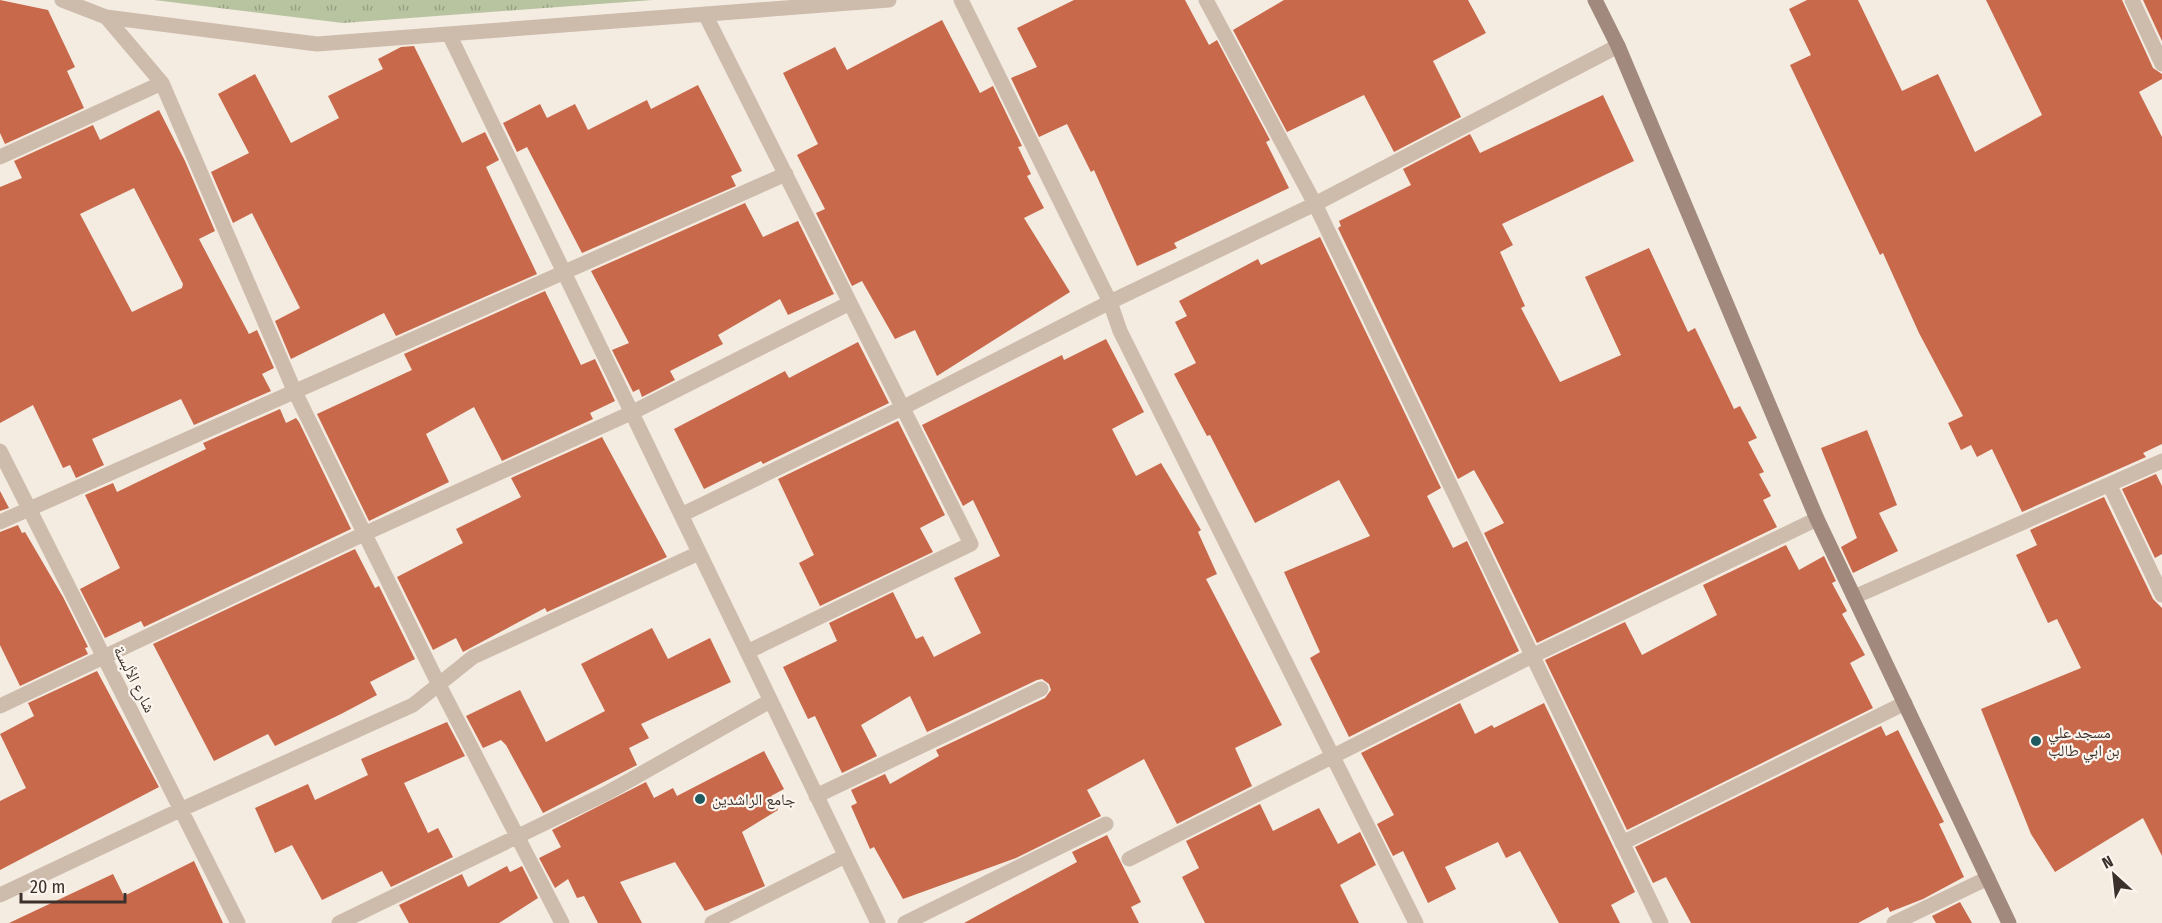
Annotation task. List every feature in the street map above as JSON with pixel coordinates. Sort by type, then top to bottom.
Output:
[{"type":"main road","points":[[1595,0],[1618,46],[1817,519],[2009,923]]},
{"type":"street","points":[[62,0],[106,17],[317,44],[889,0]]},
{"type":"street","points":[[961,0],[1110,302],[1120,331],[1416,923]]},
{"type":"street","points":[[1206,0],[1315,204],[1661,923]]},
{"type":"street","points":[[2132,0],[2162,64]]},
{"type":"street","points":[[705,14],[971,544],[747,652]]},
{"type":"street","points":[[106,17],[162,83],[294,390],[438,683],[562,923]]},
{"type":"street","points":[[449,34],[878,923]]},
{"type":"street","points":[[681,515],[904,407],[1110,302],[1315,204],[1618,46]]},
{"type":"street","points":[[0,157],[162,83]]},
{"type":"street","points":[[0,522],[786,174]]},
{"type":"street","points":[[0,706],[366,533],[631,413],[850,303]]},
{"type":"street","name":"شارع الألبسة","points":[[0,451],[238,923]]},
{"type":"street","points":[[1854,597],[2110,486],[2162,461]]},
{"type":"street","points":[[2110,486],[2162,595]]},
{"type":"street","points":[[1129,858],[1333,754],[1817,519]]},
{"type":"street","points":[[0,895],[180,810],[413,705],[473,657],[699,553]]},
{"type":"street","points":[[816,796],[1041,688]]},
{"type":"street","points":[[339,923],[607,793],[770,701]]},
{"type":"street","points":[[1622,843],[1905,703]]},
{"type":"street","points":[[905,923],[1106,824]]},
{"type":"street","points":[[712,923],[845,856]]},
{"type":"street","points":[[1894,923],[1988,878]]},
{"type":"green space","points":[[154,0],[653,0],[343,23]]},
{"type":"building","points":[[0,0],[48,10],[75,67],[67,71],[84,108],[5,144],[0,133]]},
{"type":"building","points":[[1074,0],[1185,0],[1209,45],[1217,40],[1270,140],[1266,142],[1289,188],[1174,243],[1177,248],[1137,266],[1094,170],[1091,172],[1067,124],[1039,137],[1011,78],[1037,67],[1017,28]]},
{"type":"building","points":[[1284,0],[1468,0],[1486,33],[1433,61],[1461,117],[1394,152],[1364,95],[1287,132],[1233,30]]},
{"type":"building","points":[[1807,0],[1858,0],[1902,91],[1938,74],[1975,152],[2042,115],[1986,0],[2122,0],[2153,68],[2162,74],[2162,79],[2139,92],[2162,137],[2162,444],[2143,453],[2146,457],[2022,512],[1992,449],[1977,457],[1971,445],[1961,450],[1948,423],[1963,416],[1919,333],[1883,253],[1880,255],[1790,65],[1811,55],[1789,9]]},
{"type":"building","points":[[2143,0],[2162,0],[2162,41]]},
{"type":"building","points":[[942,20],[980,93],[993,86],[1022,146],[1018,147],[1031,174],[1027,176],[1044,208],[1024,218],[1070,292],[937,376],[915,330],[895,339],[862,281],[852,286],[816,213],[825,209],[797,155],[818,144],[783,73],[835,47],[847,70]]},
{"type":"building","points":[[414,46],[462,143],[485,132],[499,160],[486,167],[537,274],[396,336],[384,313],[291,359],[275,321],[300,308],[252,213],[233,223],[211,172],[249,153],[218,94],[255,74],[291,143],[339,118],[328,96],[383,69],[378,59],[401,47]]},
{"type":"building","points":[[698,85],[742,171],[731,176],[736,186],[582,253],[527,147],[517,152],[503,123],[540,104],[547,118],[575,104],[588,130],[647,100],[651,109]]},
{"type":"building","points":[[1603,95],[1634,161],[1502,224],[1513,245],[1500,252],[1525,306],[1521,308],[1560,382],[1621,355],[1585,277],[1649,248],[1688,332],[1695,328],[1734,409],[1740,406],[1757,438],[1748,442],[1764,472],[1759,474],[1771,496],[1763,500],[1777,527],[1537,643],[1484,533],[1504,523],[1474,470],[1458,479],[1338,228],[1341,226],[1339,221],[1411,185],[1403,169],[1470,134],[1480,153]]},
{"type":"building","points":[[159,110],[185,161],[215,231],[199,239],[249,334],[257,330],[274,368],[262,374],[271,391],[194,425],[181,399],[92,439],[104,465],[76,478],[70,465],[63,468],[33,405],[0,423],[0,187],[22,178],[14,161],[93,125],[100,140]],"holes":[[[134,188],[183,284],[182,288],[132,312],[80,214]]]},
{"type":"building","points":[[745,203],[763,237],[798,221],[834,294],[788,315],[780,299],[718,335],[723,344],[670,371],[675,380],[642,397],[639,389],[633,392],[612,350],[629,343],[591,271]]},
{"type":"building","points":[[1320,237],[1441,488],[1427,496],[1453,548],[1467,541],[1519,651],[1349,737],[1310,658],[1320,652],[1284,572],[1370,536],[1339,480],[1255,523],[1210,435],[1207,436],[1174,374],[1196,363],[1175,322],[1187,316],[1179,301],[1258,259],[1261,265]]},
{"type":"building","points":[[545,291],[581,365],[595,359],[615,401],[590,413],[593,419],[502,461],[474,407],[426,434],[449,482],[369,521],[317,414],[412,370],[404,354]]},
{"type":"building","points":[[1106,339],[1144,412],[1112,429],[1136,476],[1161,463],[1201,530],[1198,532],[1217,574],[1206,579],[1282,725],[1235,748],[1252,786],[1177,824],[1144,759],[1087,790],[1101,816],[1016,858],[903,899],[874,847],[870,849],[851,806],[857,803],[851,790],[885,774],[890,784],[939,756],[936,750],[1045,698],[1051,690],[1049,684],[1042,679],[1037,680],[927,732],[910,696],[861,725],[877,756],[842,773],[815,716],[808,719],[783,667],[837,641],[829,623],[893,592],[916,639],[923,636],[934,657],[981,633],[954,578],[1000,556],[973,500],[963,506],[922,425],[1062,355],[1064,360]]},
{"type":"building","points":[[858,342],[889,403],[763,464],[761,461],[704,489],[674,429],[785,371],[789,378]]},
{"type":"building","points":[[280,409],[286,423],[296,418],[299,422],[351,529],[144,627],[141,621],[105,638],[80,589],[120,568],[85,495],[113,483],[117,492],[206,449],[203,443]]},
{"type":"building","points":[[898,421],[945,515],[920,528],[933,552],[820,606],[799,563],[814,555],[778,479]]},
{"type":"building","points":[[1867,430],[1897,505],[1879,513],[1898,551],[1853,573],[1841,547],[1857,538],[1821,448]]},
{"type":"building","points":[[602,437],[667,557],[547,612],[545,608],[463,652],[456,638],[433,650],[397,577],[463,543],[456,529],[521,497],[511,478]]},
{"type":"building","points":[[2156,474],[2162,486],[2162,554],[2155,558],[2122,489]]},
{"type":"building","points":[[0,491],[9,508],[0,511]]},
{"type":"building","points":[[2104,497],[2153,599],[2162,608],[2162,856],[2143,818],[2055,872],[2031,834],[1981,709],[2081,668],[2057,619],[2048,623],[2016,555],[2037,545],[2030,530]]},
{"type":"building","points":[[18,525],[22,533],[25,532],[63,597],[88,647],[85,648],[88,654],[20,686],[0,645],[0,532]]},
{"type":"building","points":[[1786,545],[1799,570],[1824,556],[1836,581],[1832,583],[1847,611],[1842,614],[1865,655],[1850,663],[1873,708],[1627,830],[1545,660],[1625,622],[1642,655],[1717,615],[1703,585]]},
{"type":"building","points":[[355,549],[375,588],[379,586],[415,659],[370,682],[377,695],[341,714],[275,746],[268,734],[214,761],[153,644]]},
{"type":"building","points":[[652,628],[668,659],[710,638],[731,682],[641,724],[649,738],[629,748],[637,765],[543,813],[506,745],[501,740],[483,748],[466,716],[520,690],[546,742],[605,711],[581,664]]},
{"type":"building","points":[[97,671],[159,787],[0,870],[0,801],[26,788],[0,734],[34,716],[28,703]]},
{"type":"building","points":[[1460,703],[1475,734],[1492,725],[1494,728],[1544,703],[1635,892],[1611,905],[1620,923],[1559,923],[1520,851],[1506,858],[1498,842],[1445,867],[1456,889],[1428,903],[1403,851],[1393,856],[1377,824],[1394,815],[1361,753]]},
{"type":"building","points":[[447,722],[465,756],[404,783],[428,833],[438,828],[453,857],[391,887],[382,871],[322,900],[292,845],[275,853],[255,808],[308,784],[315,800],[368,775],[361,759]]},
{"type":"building","points":[[1881,726],[1886,736],[1898,730],[1944,822],[1939,824],[1964,877],[1923,899],[1890,912],[1888,907],[1858,923],[1691,923],[1666,877],[1653,883],[1635,847]]},
{"type":"building","points":[[764,751],[784,789],[771,796],[778,810],[742,832],[765,886],[705,911],[675,862],[620,882],[642,923],[598,923],[584,896],[577,898],[568,879],[555,888],[539,858],[561,847],[552,830],[646,782],[654,798],[673,788],[677,796]]},
{"type":"building","points":[[1260,804],[1273,831],[1319,808],[1338,844],[1360,832],[1376,865],[1340,885],[1359,923],[1205,923],[1182,877],[1199,868],[1186,841]]},
{"type":"building","points":[[1107,835],[1141,902],[1131,907],[1139,923],[964,923],[1077,862],[1072,852]]},
{"type":"building","points":[[194,861],[223,923],[9,923],[113,874],[124,896]]},
{"type":"building","points":[[507,866],[510,872],[522,866],[538,898],[499,923],[409,923],[399,905],[462,874],[468,887]]},
{"type":"building","points":[[1960,902],[1972,923],[1936,923],[1932,916]]},
{"type":"place","name":"مسجد علي بن ابي طالب","points":[[2036,741]]},
{"type":"place","name":"جامع الراشدين","points":[[700,799]]}]
